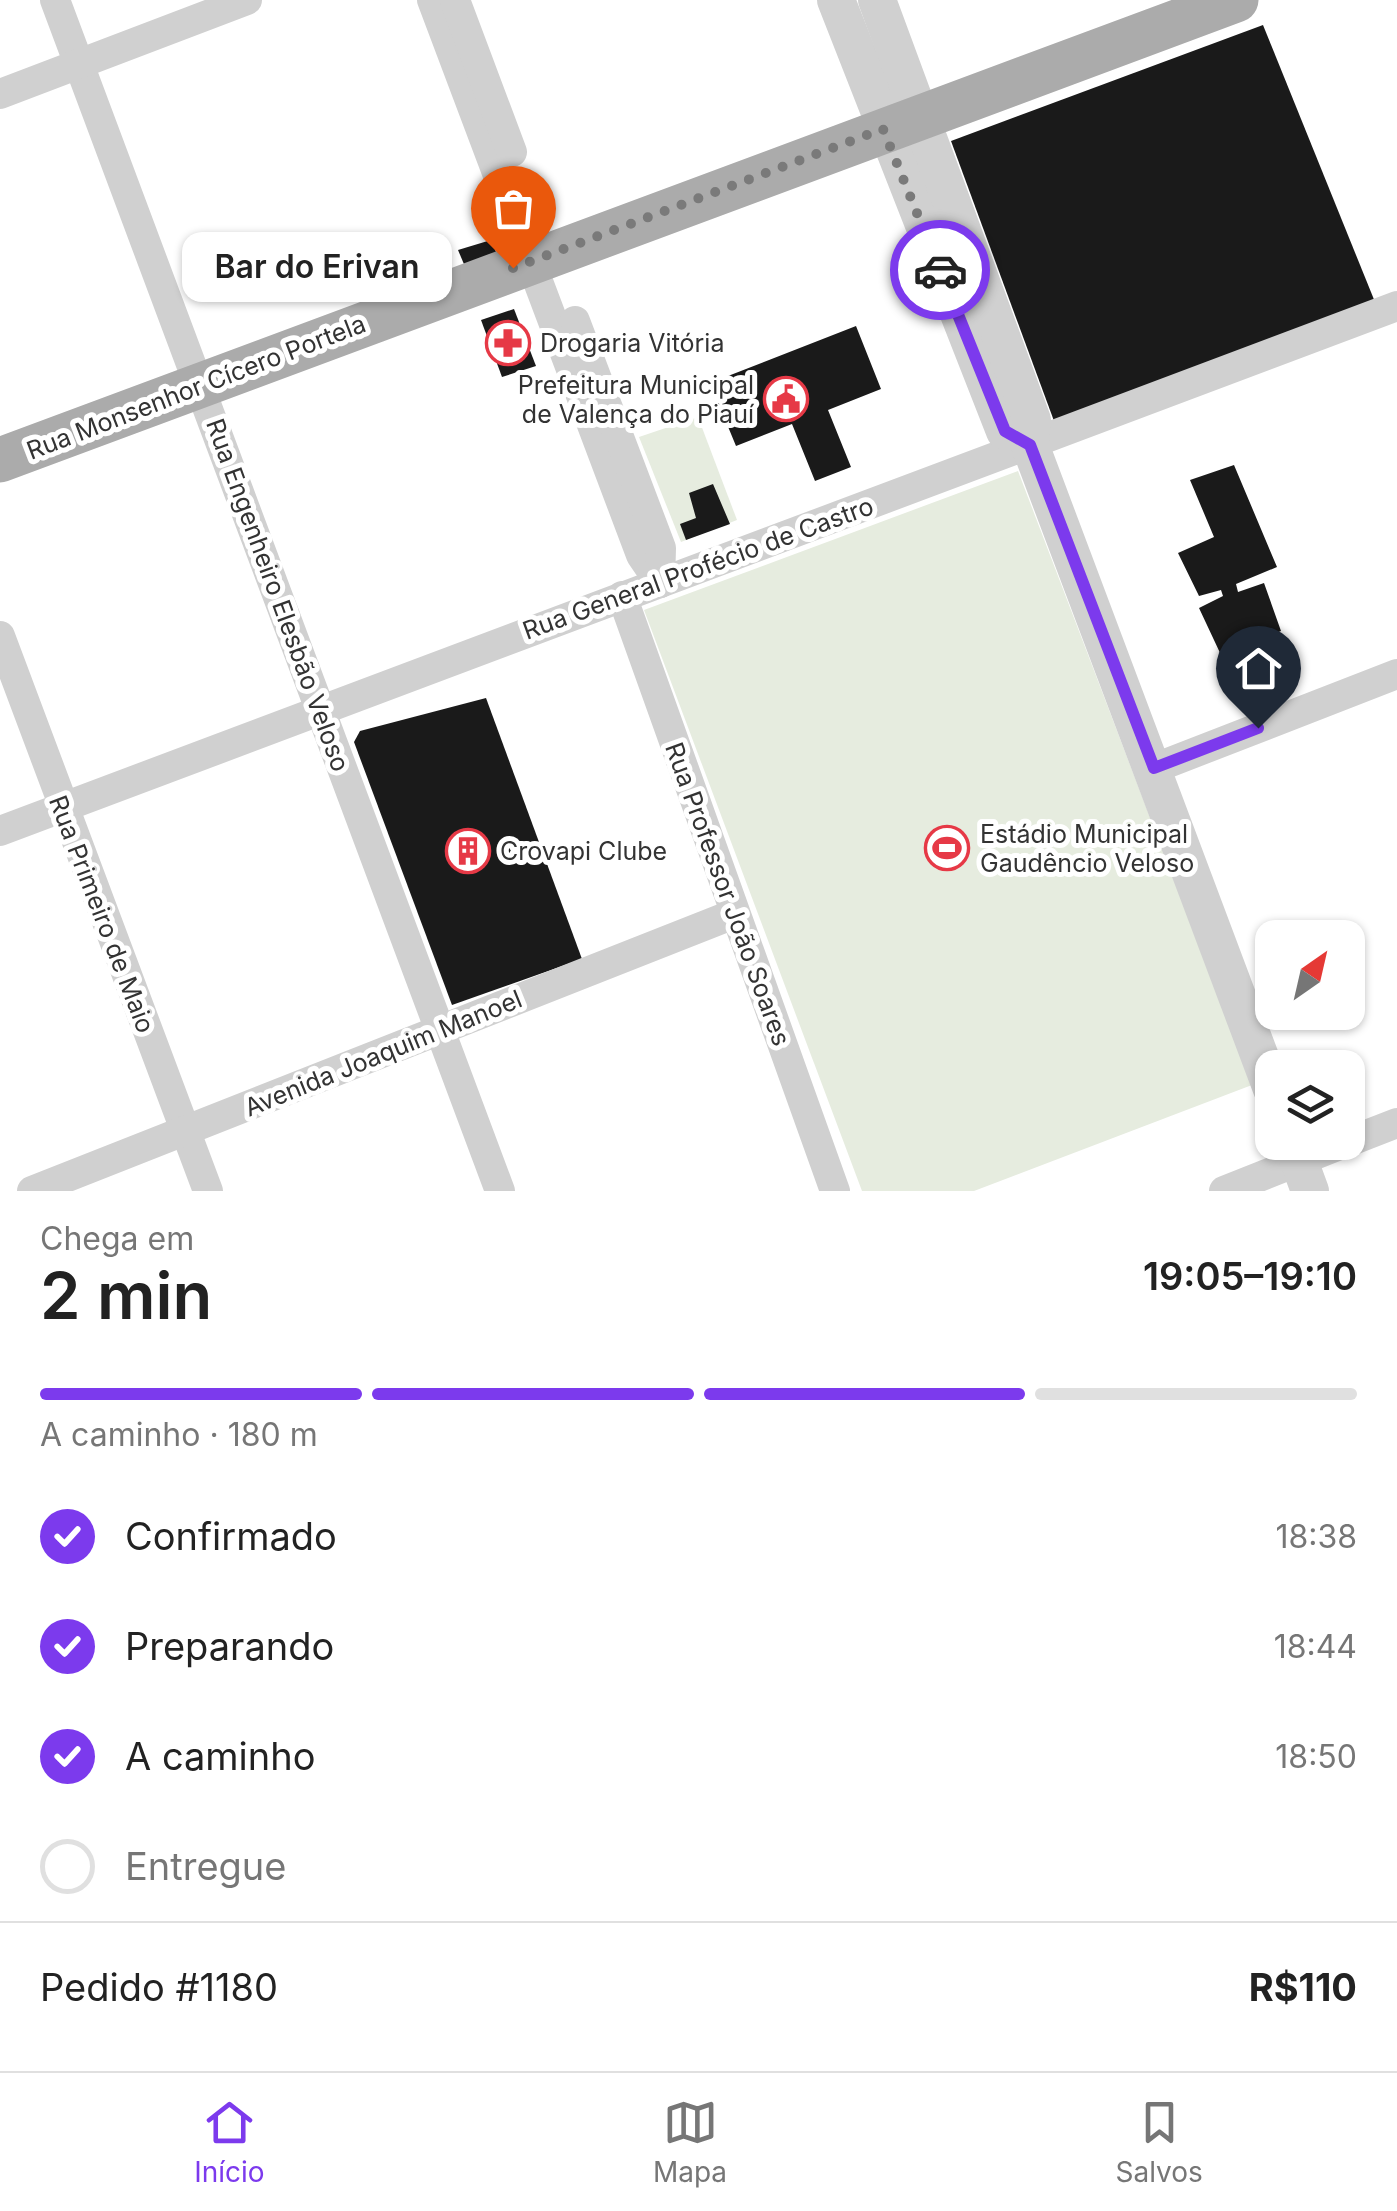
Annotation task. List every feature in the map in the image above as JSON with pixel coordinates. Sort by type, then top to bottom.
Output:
[{"type":"main road","name":"Rua Monsenhor Cícero Portela","points":[[0,460],[1236,0]]},
{"type":"street","name":"Rua Engenheiro Elesbão Veloso","points":[[55,0],[202,384],[318,710],[500,1191]]},
{"type":"street","points":[[0,94],[248,0]]},
{"type":"street","points":[[432,0],[540,258]]},
{"type":"street","points":[[455,0],[640,555],[660,583]]},
{"type":"street","points":[[836,0],[902,122]]},
{"type":"street","points":[[877,0],[902,122],[1005,431],[1030,445],[1258,1050]]},
{"type":"street","name":"Rua General Profécio de Castro","points":[[0,831],[1397,306]]},
{"type":"street","name":"Rua Professor João Soares","points":[[622,596],[835,1191]]},
{"type":"street","name":"Rua Primeiro de Maio","points":[[0,636],[61,808],[208,1191]]},
{"type":"street","points":[[1154,768],[1397,674]]},
{"type":"street","name":"Avenida Joaquim Manoel","points":[[32,1191],[734,914]]},
{"type":"street","points":[[1365,1136],[1397,1124]]},
{"type":"street","points":[[1224,1191],[1300,1165]]},
{"type":"shaded area","points":[[698,417],[737,520],[681,542],[639,437]]},
{"type":"shaded area","name":"Estádio Municipal Gaudêncio Veloso","points":[[1018,471],[1252,1085],[974,1191],[862,1191],[644,610]]},
{"type":"building","points":[[1263,25],[1375,302],[1054,421],[951,141]]},
{"type":"building","points":[[491,240],[502,266],[469,276],[458,250]]},
{"type":"building","name":"Drogaria Vitória","points":[[514,309],[536,366],[502,377],[481,320]]},
{"type":"building","name":"Prefeitura Municipal de Valença do Piauí","points":[[856,326],[881,389],[828,410],[851,467],[815,481],[792,424],[736,446],[710,383]]},
{"type":"building","points":[[1234,465],[1277,567],[1236,584],[1238,592],[1264,583],[1281,631],[1221,655],[1199,608],[1223,596],[1221,590],[1199,596],[1178,553],[1214,537],[1190,480]]},
{"type":"building","points":[[713,484],[730,524],[686,540],[680,524],[696,518],[689,493]]},
{"type":"building","name":"Crovapi Clube","points":[[486,698],[582,959],[452,1005],[354,742],[360,731]]},
{"type":"way so far","points":[[513,268],[883,129],[940,270]]},
{"type":"place","name":"Bar do Erivan","points":[[513,268]]},
{"type":"place","name":"Drogaria Vitória","points":[[508,343]]},
{"type":"place","name":"Prefeitura Municipal de Valença do Piauí","points":[[786,399]]},
{"type":"place","name":"Estádio Municipal Gaudêncio Veloso","points":[[947,848]]},
{"type":"place","name":"Crovapi Clube","points":[[468,851]]},
{"type":"route","points":[[940,270],[1005,431],[1030,445],[1154,768],[1258,728]]}]
